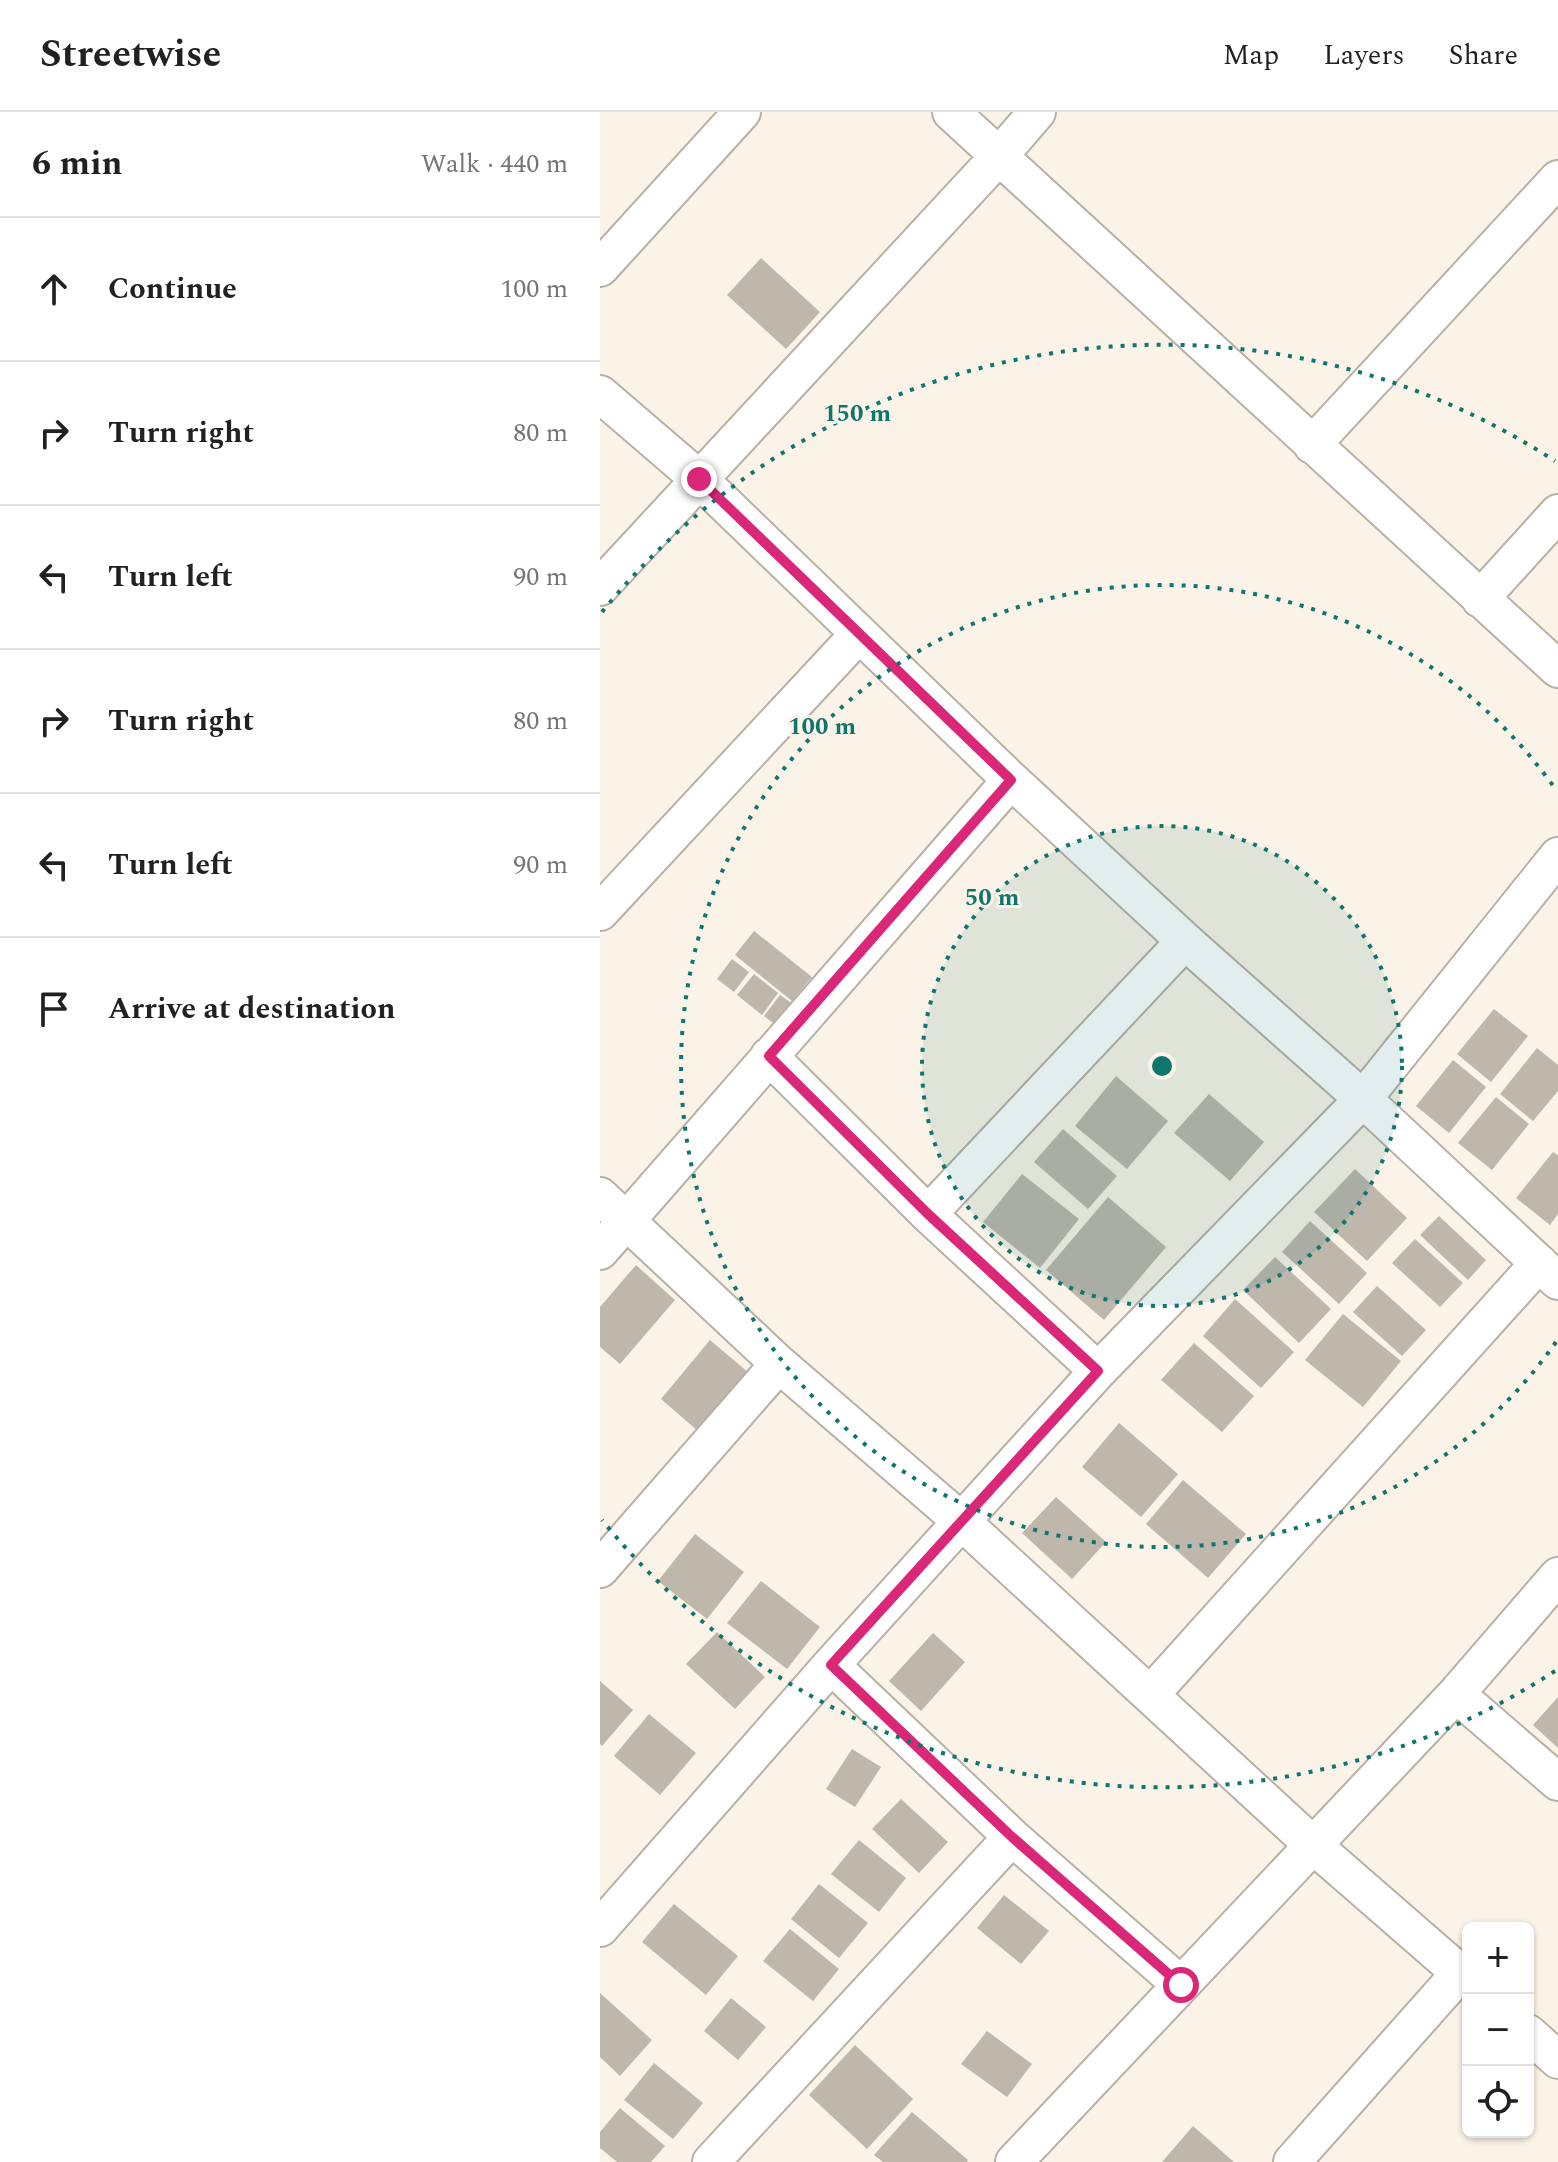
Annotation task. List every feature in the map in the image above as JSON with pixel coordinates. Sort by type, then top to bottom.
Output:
[{"type":"street","points":[[600,268],[742,112]]},
{"type":"street","points":[[951,112],[1558,669]]},
{"type":"street","points":[[600,587],[1037,112]]},
{"type":"street","points":[[1312,445],[1558,179]]},
{"type":"street","points":[[600,394],[699,479],[1011,780],[1185,941],[1363,1099],[1548,1272],[1150,1695]]},
{"type":"street","points":[[1480,599],[1558,513]]},
{"type":"street","points":[[600,912],[859,634]]},
{"type":"street","points":[[600,1251],[613,1208],[769,1056],[1011,780]]},
{"type":"street","points":[[600,1928],[960,1520],[1098,1371],[1363,1099],[1558,856]]},
{"type":"street","points":[[928,1214],[1185,941]]},
{"type":"street","points":[[769,1056],[928,1214],[1098,1371]]},
{"type":"street","points":[[613,1208],[779,1364],[960,1520],[1314,1846],[1462,1974]]},
{"type":"street","points":[[600,1569],[779,1364]]},
{"type":"street","points":[[1014,2162],[1456,1694],[1558,1576]]},
{"type":"street","points":[[831,1665],[1012,1837],[1181,1985]]},
{"type":"street","points":[[1456,1694],[1558,1782]]},
{"type":"street","points":[[711,2162],[1012,1837]]},
{"type":"street","points":[[1292,2162],[1462,1978]]},
{"type":"street","points":[[1534,2038],[1558,2060]]},
{"type":"building","points":[[761,258],[820,312],[786,349],[727,295]]},
{"type":"building","points":[[754,931],[812,977],[792,1001],[735,955]]},
{"type":"building","points":[[732,959],[749,972],[734,992],[717,979]]},
{"type":"building","points":[[754,974],[778,993],[762,1015],[737,995]]},
{"type":"building","points":[[780,995],[797,1007],[781,1029],[764,1016]]},
{"type":"building","points":[[1494,1009],[1528,1036],[1491,1082],[1457,1054]]},
{"type":"building","points":[[1537,1048],[1558,1065],[1558,1091],[1533,1121],[1500,1094]]},
{"type":"building","points":[[1453,1060],[1486,1087],[1449,1133],[1416,1106]]},
{"type":"building","points":[[1116,1076],[1168,1121],[1127,1169],[1075,1126]]},
{"type":"building","points":[[1209,1094],[1264,1142],[1230,1181],[1174,1133]]},
{"type":"building","points":[[1496,1097],[1529,1124],[1492,1170],[1458,1143]]},
{"type":"building","points":[[1063,1129],[1117,1176],[1088,1209],[1034,1162]]},
{"type":"building","points":[[1553,1152],[1558,1155],[1558,1214],[1550,1225],[1516,1198]]},
{"type":"building","points":[[1355,1169],[1407,1218],[1367,1261],[1314,1212]]},
{"type":"building","points":[[1022,1174],[1079,1219],[1040,1268],[983,1222]]},
{"type":"building","points":[[1108,1197],[1166,1247],[1104,1320],[1046,1270]]},
{"type":"building","points":[[1439,1216],[1486,1260],[1468,1280],[1420,1235]]},
{"type":"building","points":[[1310,1221],[1367,1273],[1339,1304],[1282,1252]]},
{"type":"building","points":[[1415,1239],[1463,1283],[1440,1307],[1392,1263]]},
{"type":"building","points":[[1275,1257],[1331,1309],[1299,1343],[1243,1290]]},
{"type":"building","points":[[636,1265],[675,1300],[620,1364],[600,1347],[600,1307]]},
{"type":"building","points":[[1377,1286],[1426,1330],[1402,1356],[1353,1312]]},
{"type":"building","points":[[1235,1299],[1294,1352],[1261,1388],[1203,1336]]},
{"type":"building","points":[[1343,1314],[1401,1361],[1363,1407],[1305,1360]]},
{"type":"building","points":[[710,1340],[749,1373],[699,1432],[661,1399]]},
{"type":"building","points":[[1194,1343],[1254,1396],[1222,1432],[1161,1380]]},
{"type":"building","points":[[1119,1423],[1178,1474],[1141,1517],[1082,1467]]},
{"type":"building","points":[[1183,1480],[1246,1534],[1208,1578],[1146,1524]]},
{"type":"building","points":[[1056,1497],[1106,1542],[1072,1579],[1022,1533]]},
{"type":"building","points":[[695,1534],[744,1572],[707,1619],[658,1581]]},
{"type":"building","points":[[761,1581],[820,1627],[787,1669],[727,1623]]},
{"type":"building","points":[[717,1632],[765,1677],[735,1709],[686,1664]]},
{"type":"building","points":[[933,1633],[965,1662],[921,1711],[889,1681]]},
{"type":"building","points":[[600,1681],[633,1710],[602,1746],[600,1744]]},
{"type":"building","points":[[1558,1697],[1558,1748],[1533,1725]]},
{"type":"building","points":[[649,1714],[696,1753],[660,1795],[614,1756]]},
{"type":"building","points":[[852,1749],[881,1767],[855,1807],[826,1789]]},
{"type":"building","points":[[901,1799],[948,1842],[919,1873],[872,1829]]},
{"type":"building","points":[[859,1840],[906,1878],[879,1912],[831,1874]]},
{"type":"building","points":[[819,1884],[868,1923],[839,1958],[791,1919]]},
{"type":"building","points":[[1004,1895],[1049,1931],[1021,1964],[977,1928]]},
{"type":"building","points":[[674,1904],[738,1956],[706,1995],[642,1942]]},
{"type":"building","points":[[790,1929],[839,1969],[813,2001],[763,1961]]},
{"type":"building","points":[[600,1993],[652,2040],[620,2076],[600,2057]]},
{"type":"building","points":[[731,1998],[766,2027],[738,2060],[704,2031]]},
{"type":"building","points":[[987,2031],[1032,2064],[1007,2097],[961,2064]]},
{"type":"building","points":[[855,2045],[913,2099],[867,2149],[809,2095]]},
{"type":"building","points":[[654,2063],[703,2103],[673,2139],[624,2100]]},
{"type":"building","points":[[620,2108],[665,2146],[651,2162],[617,2162],[600,2148],[600,2132]]},
{"type":"building","points":[[912,2112],[967,2162],[883,2162],[874,2155]]},
{"type":"building","points":[[1193,2126],[1234,2162],[1162,2162]]},
{"type":"route","points":[[699,479],[1011,780],[769,1056],[928,1214],[1098,1371],[831,1665],[1012,1837],[1181,1985]]}]
